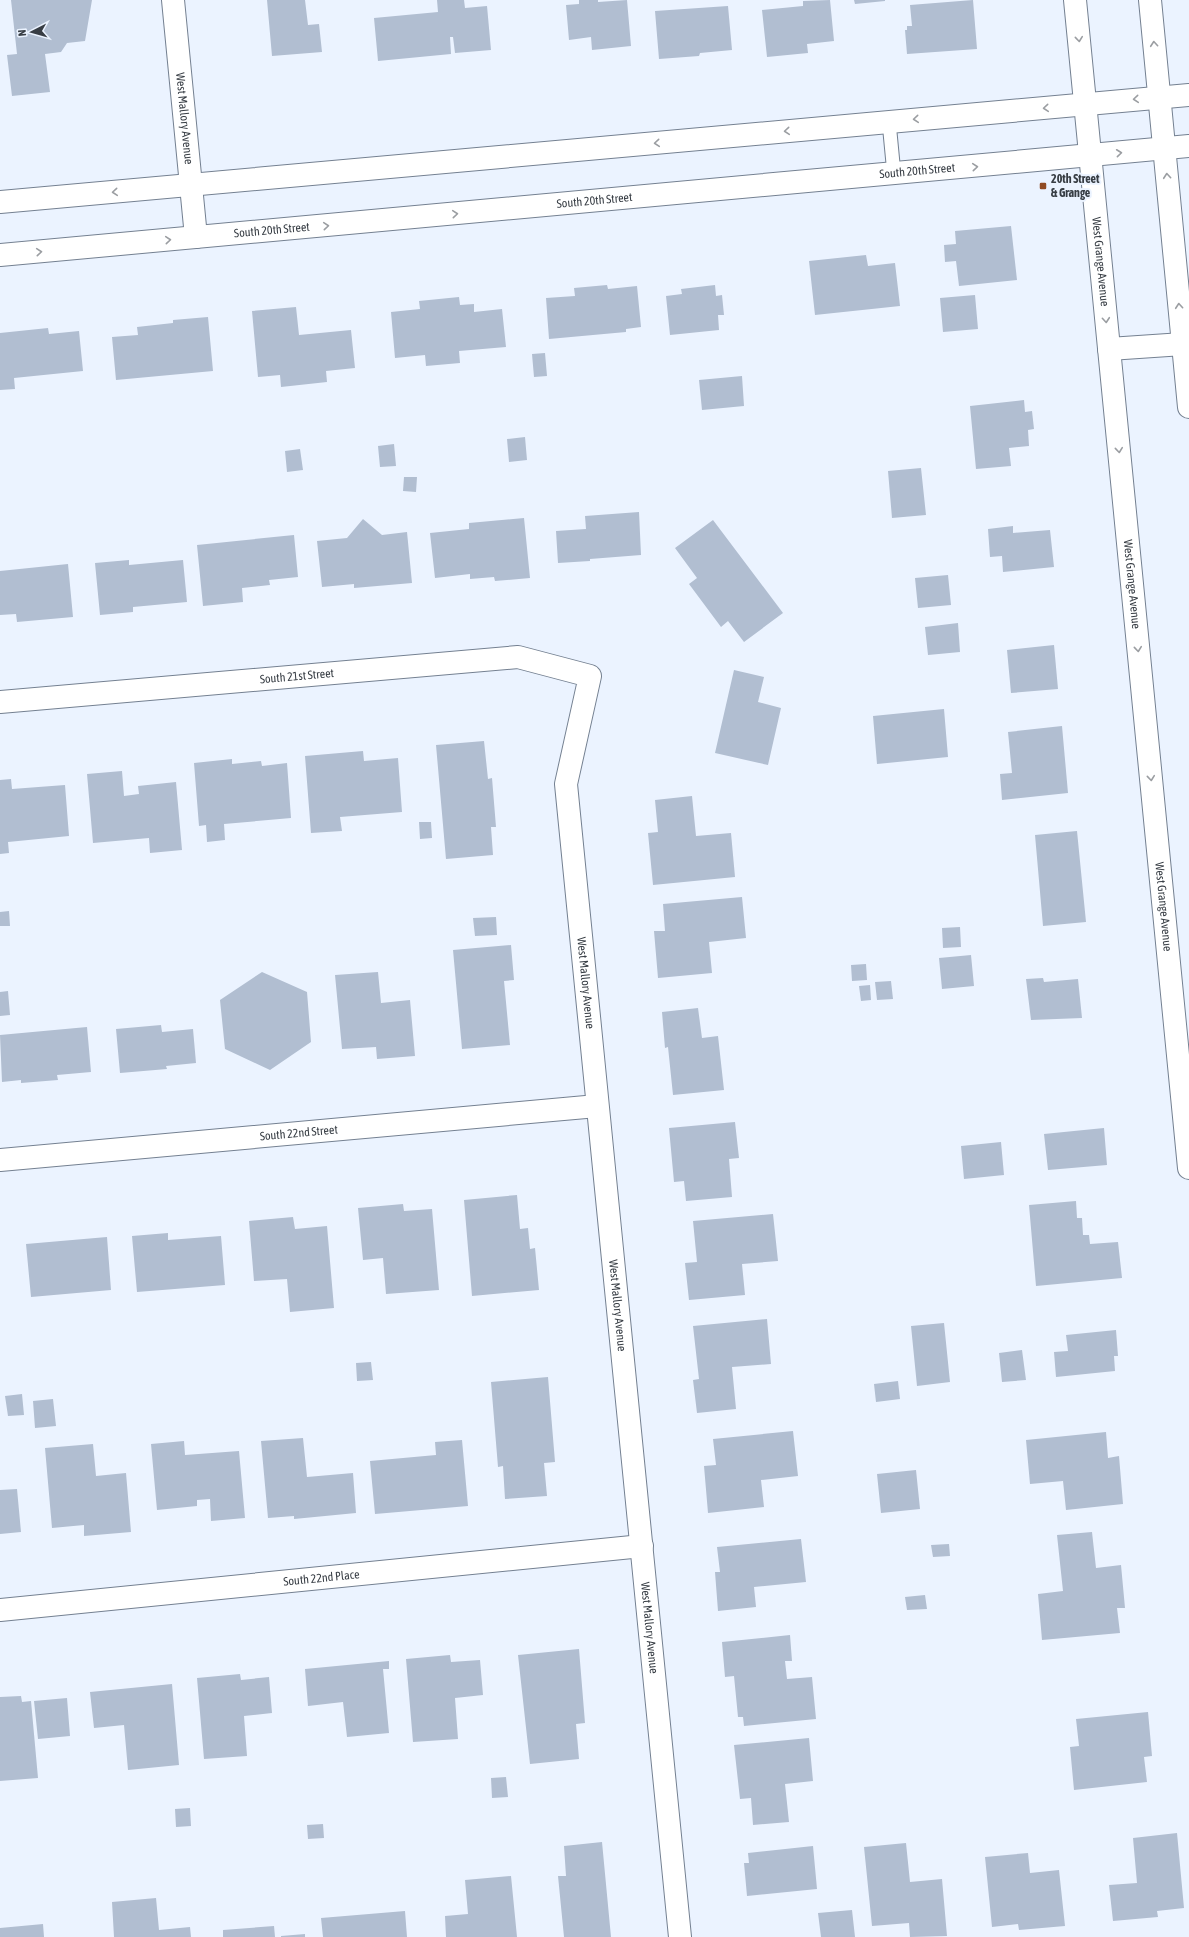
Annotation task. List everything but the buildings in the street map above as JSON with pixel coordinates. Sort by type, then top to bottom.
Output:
[{"type":"street","name":"West Mallory Avenue","points":[[173,0],[196,237]]},
{"type":"street","name":"West Grange Avenue","points":[[1075,0],[1109,349],[1184,1057],[1189,1168]]},
{"type":"street","points":[[1150,0],[1189,407]]},
{"type":"street","points":[[0,202],[1189,95]]},
{"type":"street","name":"South 20th Street","points":[[0,255],[1189,146]]},
{"type":"street","points":[[1109,349],[1183,344]]},
{"type":"street","name":"South 21st Street","points":[[0,702],[518,657],[590,676]]},
{"type":"street","name":"West Mallory Avenue","points":[[590,676],[566,784],[680,1937]]},
{"type":"street","name":"South 22nd Street","points":[[0,1160],[597,1106]]},
{"type":"street","name":"South 22nd Place","points":[[0,1610],[642,1546]]},
{"type":"lane","points":[[889,122],[894,174]]},
{"type":"place","name":"20th Street & Grange","points":[[1043,186]]}]
